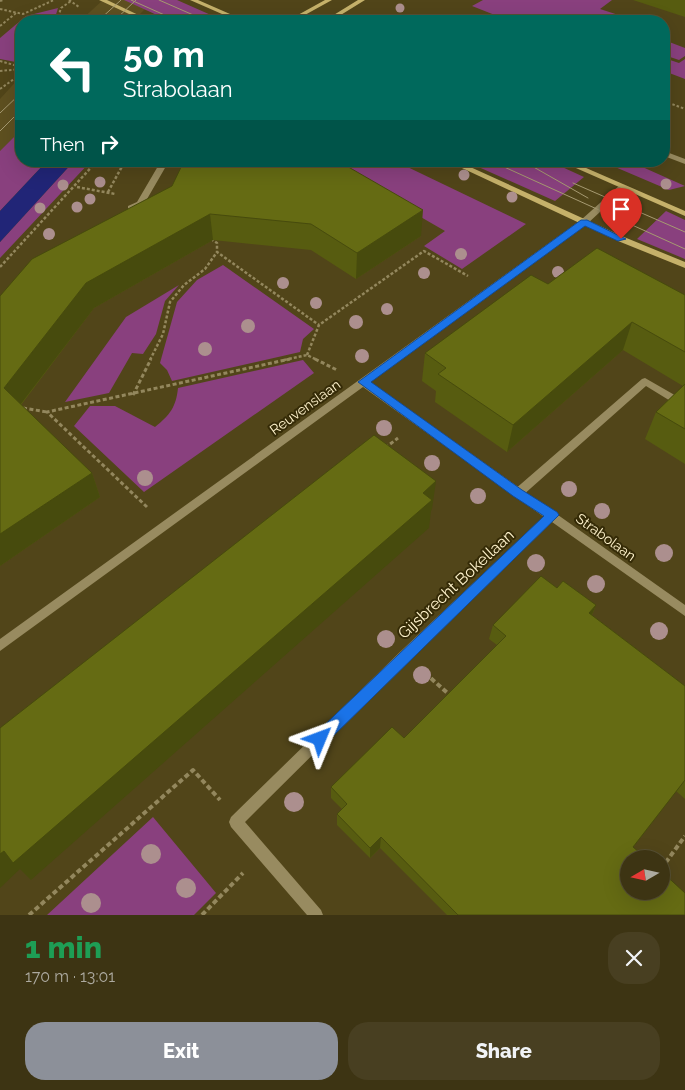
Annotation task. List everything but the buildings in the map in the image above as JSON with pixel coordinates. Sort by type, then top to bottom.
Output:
[{"type":"main road","points":[[102,0],[135,15]]},
{"type":"main road","points":[[193,0],[229,15]]},
{"type":"main road","points":[[301,15],[329,0]]},
{"type":"main road","points":[[336,15],[362,0]]},
{"type":"main road","points":[[463,167],[685,265]]},
{"type":"main road","points":[[577,167],[685,214]]},
{"type":"street","points":[[670,156],[685,162]]},
{"type":"street","points":[[124,212],[140,204],[162,167]]},
{"type":"street","name":"Reuvenslaan","points":[[0,646],[584,222],[623,187]]},
{"type":"street","points":[[518,493],[645,381],[685,406]]},
{"type":"street","name":"Strabolaan","points":[[363,382],[518,493],[553,515],[685,611]]},
{"type":"street","name":"Gijsbrecht Bokellaan","points":[[236,822],[405,655],[553,515]]},
{"type":"street","points":[[236,822],[261,854],[316,915]]},
{"type":"path","points":[[0,10],[23,14],[54,0]]},
{"type":"path","points":[[59,15],[61,8],[71,1]]},
{"type":"path","points":[[0,26],[16,13]]},
{"type":"path","points":[[0,60],[15,66]]},
{"type":"path","points":[[0,70],[15,69]]},
{"type":"path","points":[[0,89],[15,78]]},
{"type":"path","points":[[670,103],[685,109]]},
{"type":"path","points":[[0,267],[42,219],[76,187],[92,167]]},
{"type":"path","points":[[108,192],[122,167]]},
{"type":"path","points":[[76,187],[108,192],[140,204]]},
{"type":"path","points":[[133,395],[163,334],[170,302],[184,285],[205,269],[217,252],[218,243],[210,238]]},
{"type":"path","points":[[307,355],[319,325],[424,250],[492,289]]},
{"type":"path","points":[[217,252],[319,325]]},
{"type":"path","points":[[22,408],[47,412],[133,395],[307,355],[363,382]]},
{"type":"path","points":[[47,412],[165,525]]},
{"type":"path","points":[[379,453],[418,422]]},
{"type":"path","points":[[405,655],[457,701]]},
{"type":"path","points":[[29,915],[193,770],[218,797],[236,822]]},
{"type":"path","points":[[670,857],[685,836]]},
{"type":"path","points":[[202,915],[261,854]]},
{"type":"shaded area","points":[[103,0],[154,0],[139,15],[87,15]]},
{"type":"shaded area","points":[[124,0],[177,0],[211,15],[157,15]]},
{"type":"shaded area","points":[[483,0],[612,0],[600,9],[618,15],[495,15],[472,6]]},
{"type":"shaded area","points":[[58,8],[56,15],[30,15]]},
{"type":"shaded area","points":[[15,25],[15,62],[0,59],[0,38]]},
{"type":"shaded area","points":[[670,42],[685,48],[685,56],[679,60],[670,57]]},
{"type":"shaded area","points":[[685,59],[685,79],[670,73],[670,60],[679,63]]},
{"type":"shaded area","points":[[15,83],[15,136],[0,151],[0,99]]},
{"type":"shaded area","points":[[15,136],[15,167],[41,167],[0,211],[0,151]]},
{"type":"shaded area","points":[[41,167],[69,167],[0,242],[0,211]]},
{"type":"shaded area","points":[[69,167],[85,167],[0,258],[0,242]]},
{"type":"shaded area","points":[[334,167],[407,167],[526,224],[462,269],[424,246],[445,231]]},
{"type":"shaded area","points":[[478,167],[562,167],[584,177],[555,201]]},
{"type":"shaded area","points":[[615,167],[642,167],[685,186],[669,190]]},
{"type":"shaded area","points":[[666,211],[685,220],[685,259],[637,239]]},
{"type":"shaded area","points":[[223,265],[314,329],[303,339],[300,352],[172,381],[167,370],[160,363],[177,302],[197,280]]},
{"type":"shaded area","points":[[179,285],[165,301],[156,334],[143,354],[132,353],[109,393],[65,402],[126,317]]},
{"type":"shaded area","points":[[303,360],[314,373],[144,492],[74,426],[90,406],[115,406],[155,427],[165,419],[171,410],[176,400],[178,388]]},
{"type":"shaded area","points":[[153,817],[216,893],[194,915],[47,915]]},
{"type":"tram line","points":[[105,15],[121,0]]},
{"type":"tram line","points":[[159,0],[193,15]]},
{"type":"tram line","points":[[120,15],[134,2]]},
{"type":"tram line","points":[[134,2],[165,15]]},
{"type":"tram line","points":[[0,113],[15,99]]},
{"type":"tram line","points":[[0,131],[15,116]]},
{"type":"tram line","points":[[504,167],[685,249]]},
{"type":"tram line","points":[[534,167],[588,198]]},
{"type":"tram line","points":[[573,183],[685,232]]},
{"type":"route","points":[[320,739],[405,655],[553,515],[518,493],[363,382],[584,222],[621,239]]}]
